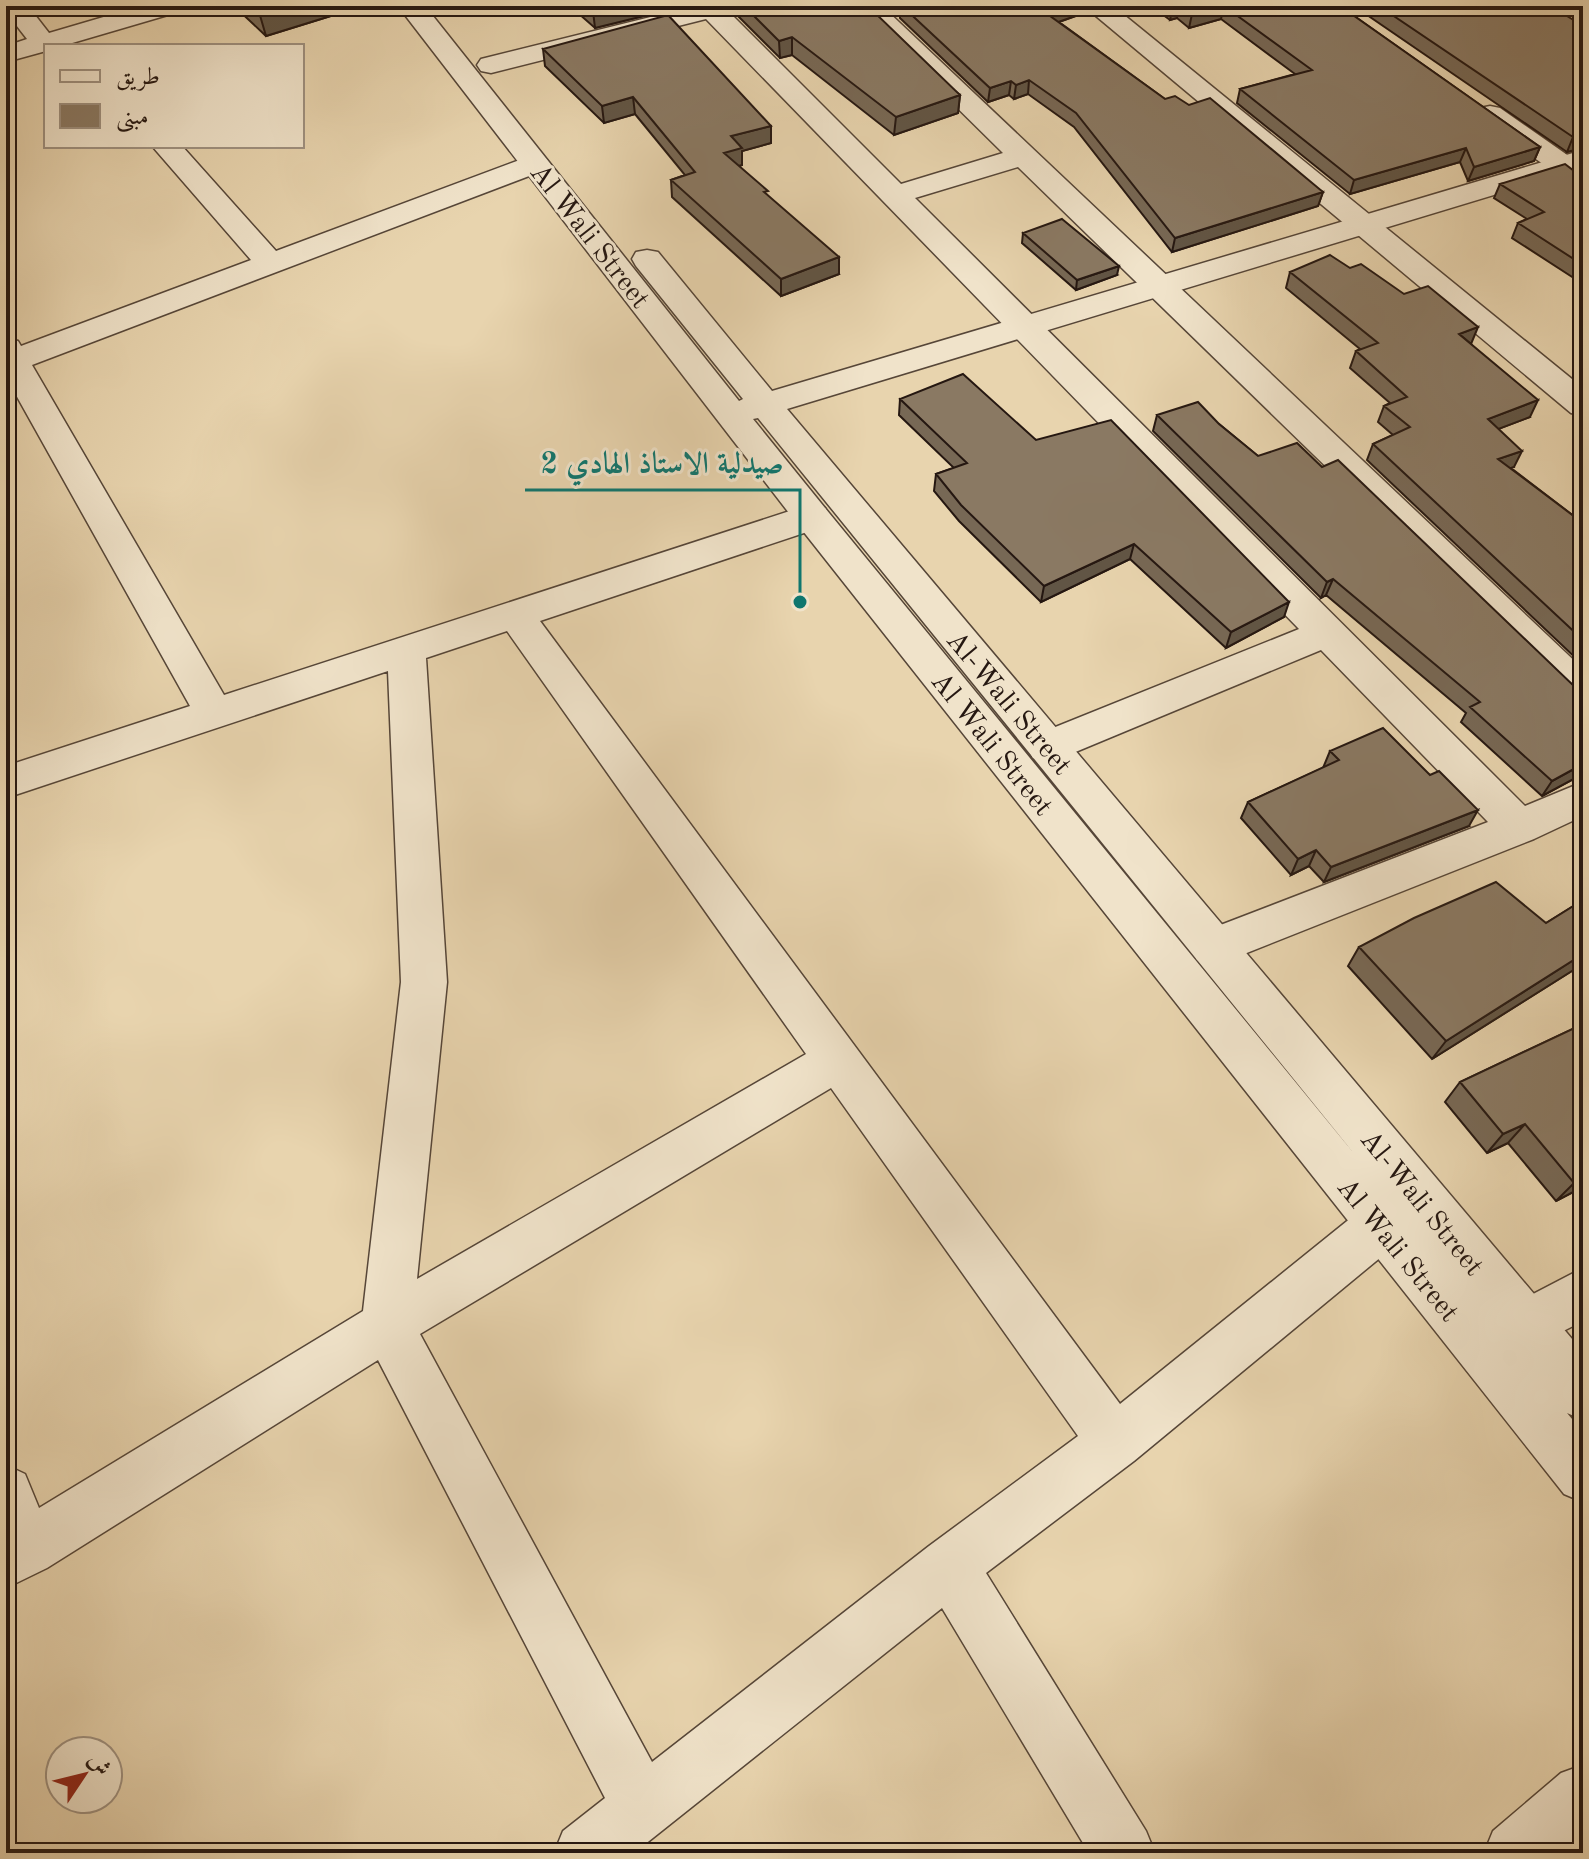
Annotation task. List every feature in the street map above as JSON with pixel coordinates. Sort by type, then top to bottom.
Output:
[{"type":"street","points":[[15,6],[63,42],[134,11],[169,6]]},
{"type":"street","name":"Al Wali Street","points":[[411,6],[535,164],[749,409],[812,517],[1583,1475]]},
{"type":"street","name":"Al-Wali Street","points":[[445,6],[749,409],[1047,747],[1583,1393]]},
{"type":"street","points":[[620,6],[639,28]]},
{"type":"street","points":[[867,6],[1583,693]]},
{"type":"street","points":[[1097,6],[1583,405]]},
{"type":"street","points":[[491,65],[719,8],[895,195],[1519,827]]},
{"type":"street","points":[[6,54],[44,46]]},
{"type":"street","points":[[1474,103],[1576,167]]},
{"type":"street","points":[[168,148],[270,263]]},
{"type":"street","points":[[895,195],[1023,156]]},
{"type":"street","points":[[214,713],[10,354],[270,263],[535,164]]},
{"type":"street","points":[[749,409],[1364,224],[1576,167]]},
{"type":"street","points":[[6,782],[812,517]]},
{"type":"street","points":[[515,615],[1115,1442]]},
{"type":"street","points":[[1047,747],[1326,633]]},
{"type":"street","points":[[406,650],[424,982],[387,1325],[643,1808]]},
{"type":"street","points":[[1213,947],[1519,827],[1583,798]]},
{"type":"street","points":[[6,1493],[16,1554],[387,1325],[837,1060]]},
{"type":"street","points":[[585,1853],[949,1566],[1115,1442],[1380,1226]]},
{"type":"street","points":[[1526,1325],[1583,1293]]},
{"type":"street","points":[[949,1566],[1124,1853]]},
{"type":"street","points":[[1515,1853],[1583,1795]]},
{"type":"building","points":[[253,6],[280,6],[259,12]]},
{"type":"building","points":[[587,6],[612,6],[593,11]]},
{"type":"building","points":[[744,6],[848,6],[853,11],[870,8],[960,95],[896,117],[792,37],[779,41]]},
{"type":"building","points":[[902,6],[1067,6],[1046,13],[1165,99],[1175,96],[1189,105],[1210,98],[1323,192],[1175,238],[1076,113],[1029,80],[1016,85],[1011,81],[990,88]]},
{"type":"building","points":[[1182,6],[1222,6],[1192,14]]},
{"type":"building","points":[[1224,6],[1340,6],[1540,147],[1474,167],[1466,148],[1354,180],[1240,89],[1312,70]]},
{"type":"building","points":[[1379,6],[1551,6],[1583,26],[1583,135],[1573,137]]},
{"type":"building","points":[[668,15],[771,126],[731,136],[742,148],[724,153],[839,257],[781,279],[671,180],[695,172],[633,97],[602,106],[543,49]]},
{"type":"building","points":[[1565,164],[1583,175],[1583,265],[1518,223],[1544,212],[1500,184]]},
{"type":"building","points":[[1062,219],[1119,266],[1077,280],[1023,233]]},
{"type":"building","points":[[1330,255],[1350,268],[1361,264],[1404,294],[1428,286],[1478,327],[1459,334],[1538,400],[1488,419],[1522,451],[1498,459],[1575,517],[1583,513],[1583,640],[1373,444],[1410,427],[1384,406],[1407,397],[1356,351],[1378,343],[1290,272]]},
{"type":"building","points":[[963,374],[1036,440],[1111,420],[1289,602],[1231,632],[1134,544],[1044,586],[961,505],[936,474],[967,463],[900,399]]},
{"type":"building","points":[[1198,402],[1258,456],[1297,443],[1322,467],[1338,460],[1583,692],[1583,764],[1552,781],[1470,707],[1480,702],[1333,579],[1327,582],[1157,415]]},
{"type":"building","points":[[1383,728],[1430,775],[1439,771],[1478,810],[1331,867],[1316,850],[1298,859],[1248,802],[1339,760],[1330,751]]},
{"type":"building","points":[[1496,882],[1546,923],[1583,900],[1583,954],[1446,1041],[1359,947],[1414,918]]},
{"type":"building","points":[[1583,1024],[1583,1178],[1574,1183],[1525,1124],[1503,1134],[1460,1082]]},
{"type":"place","name":"صيدلية الاستاذ الهادي 2","points":[[800,602]]}]
